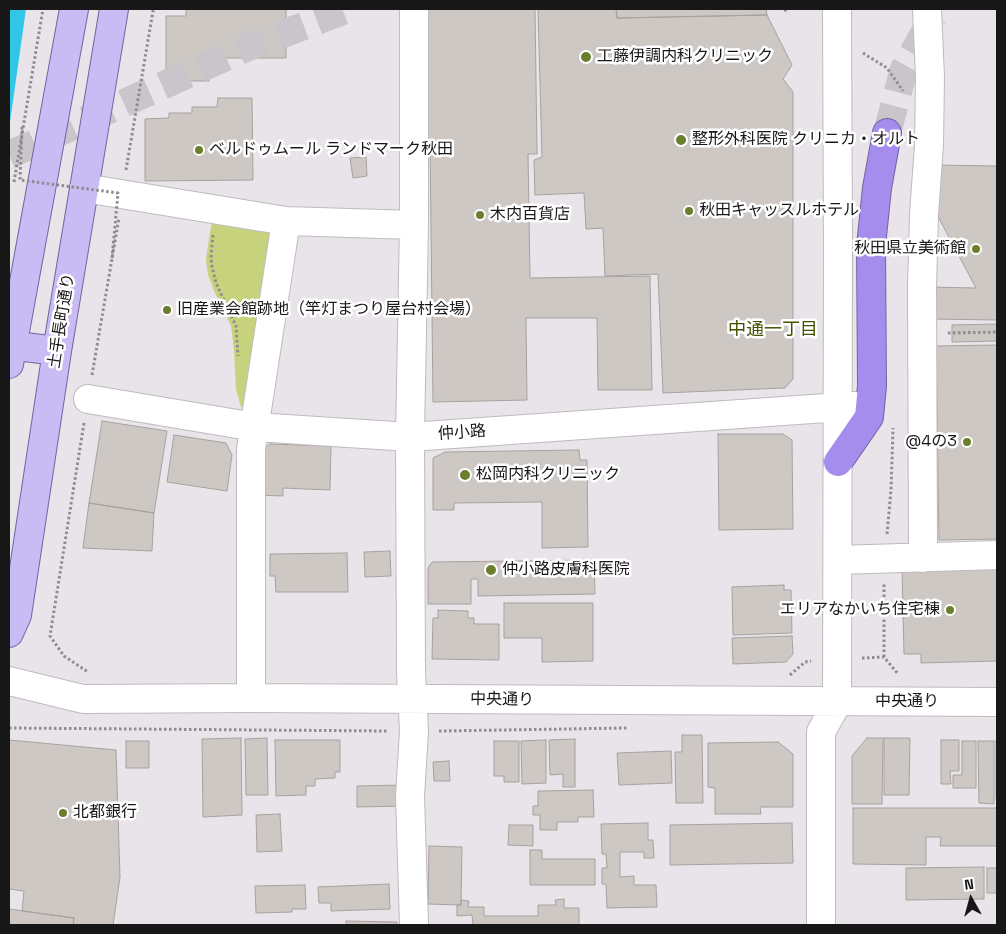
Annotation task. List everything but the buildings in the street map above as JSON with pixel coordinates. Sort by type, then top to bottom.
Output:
[{"type":"highway","points":[[838,462],[869,417],[872,386],[871,246],[877,188],[887,133]]},
{"type":"main road","points":[[57,351],[10,351],[74,9]]},
{"type":"main road","name":"土手長町通り","points":[[9,632],[17,616],[57,351],[114,9]]},
{"type":"street","points":[[414,9],[414,225],[410,437],[411,672],[414,731],[410,796],[414,925]]},
{"type":"street","points":[[821,925],[821,732],[837,703],[838,659],[837,9]]},
{"type":"street","points":[[923,558],[922,334],[924,214],[929,145],[928,9]]},
{"type":"street","points":[[84,188],[120,187],[218,210],[286,221],[414,225]]},
{"type":"street","points":[[251,698],[251,450],[286,221]]},
{"type":"street","name":"仲小路","points":[[88,400],[255,427],[410,437],[870,405]]},
{"type":"street","points":[[838,560],[997,556]]},
{"type":"street","name":"中央通り","points":[[9,681],[83,699],[251,698],[837,703],[997,702]]},
{"type":"path","points":[[13,190],[43,9]]},
{"type":"path","points":[[120,187],[132,133],[153,11],[155,9]]},
{"type":"path","points":[[785,9],[786,14]]},
{"type":"path","points":[[22,127],[20,180],[120,187]]},
{"type":"path","points":[[91,675],[64,656],[50,636],[112,258],[120,187],[132,133]]},
{"type":"path","points":[[218,210],[212,242],[212,267],[216,283],[236,326],[238,363]]},
{"type":"path","points":[[922,334],[997,332]]},
{"type":"path","points":[[789,676],[805,662],[884,657],[896,674],[905,674]]},
{"type":"path","points":[[9,728],[414,731],[632,728]]},
{"type":"green space","points":[[212,220],[273,229],[254,408],[241,407],[236,389],[231,326],[208,275],[206,259]]},
{"type":"water","points":[[9,9],[26,9],[9,129]]},
{"type":"tunnel","points":[[9,155],[246,48],[348,9]]},
{"type":"tunnel","points":[[887,133],[904,69],[934,16]]},
{"type":"place","name":"工藤伊調内科クリニック","points":[[586,57]]},
{"type":"place","name":"整形外科医院 クリニカ・オルト","points":[[681,140]]},
{"type":"place","name":"ベルドゥムール ランドマーク秋田","points":[[199,150]]},
{"type":"place","name":"秋田キャッスルホテル","points":[[689,211]]},
{"type":"place","name":"木内百貨店","points":[[480,215]]},
{"type":"place","name":"秋田県立美術館","points":[[976,249]]},
{"type":"place","name":"旧産業会館跡地（竿灯まつり屋台村会場）","points":[[167,310]]},
{"type":"place","name":"@4の3","points":[[967,442]]},
{"type":"place","name":"松岡内科クリニック","points":[[465,475]]},
{"type":"place","name":"仲小路皮膚科医院","points":[[491,570]]},
{"type":"place","name":"エリアなかいち住宅棟","points":[[950,610]]},
{"type":"place","name":"北都銀行","points":[[63,813]]},
{"type":"district","name":"中通一丁目","points":[[773,330]]}]
